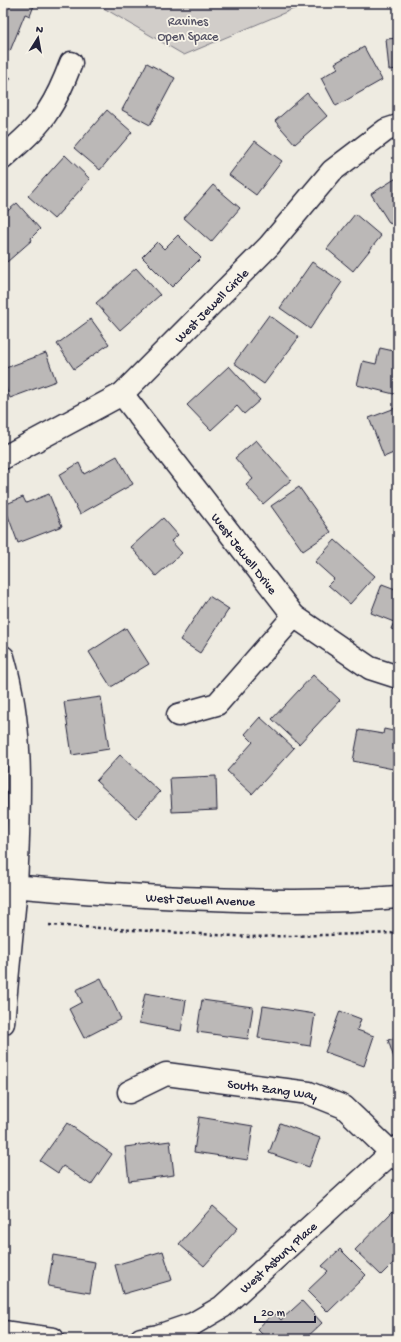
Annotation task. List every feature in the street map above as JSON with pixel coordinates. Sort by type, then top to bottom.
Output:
[{"type":"street","points":[[3,158],[48,112],[64,81],[71,63]]},
{"type":"street","name":"West Jewell Circle","points":[[3,458],[122,394],[269,246],[332,171],[386,130],[398,126]]},
{"type":"street","name":"West Jewell Drive","points":[[122,394],[294,616],[370,668],[398,677]]},
{"type":"street","points":[[178,715],[217,704],[294,616]]},
{"type":"street","points":[[3,657],[12,695],[19,755],[20,784],[10,886],[3,1023]]},
{"type":"street","name":"West Jewell Avenue","points":[[10,886],[142,896],[265,902],[378,899],[398,897]]},
{"type":"street","name":"South Zang Way","points":[[129,1092],[166,1074],[309,1093],[344,1107],[396,1153]]},
{"type":"street","name":"West Asbury Place","points":[[141,1339],[158,1336],[193,1324],[222,1307],[396,1153]]},
{"type":"street","points":[[3,1332],[53,1339]]},
{"type":"path","points":[[49,925],[251,937],[398,933]]},
{"type":"green space","name":"Ravines Open Space","points":[[95,3],[310,3],[184,55]]},
{"type":"building","points":[[3,3],[35,3],[30,16],[25,14],[10,51],[3,48]]},
{"type":"building","points":[[398,38],[398,69],[389,70],[386,39]]},
{"type":"building","points":[[364,47],[382,80],[336,106],[321,78],[338,68],[335,63]]},
{"type":"building","points":[[147,63],[175,78],[150,125],[122,110]]},
{"type":"building","points":[[3,72],[11,78],[3,89]]},
{"type":"building","points":[[307,93],[327,116],[295,144],[275,121]]},
{"type":"building","points":[[107,110],[132,132],[100,170],[74,148]]},
{"type":"building","points":[[255,141],[282,161],[256,195],[229,175]]},
{"type":"building","points":[[65,155],[90,179],[54,219],[28,196]]},
{"type":"building","points":[[398,177],[398,219],[390,224],[371,194]]},
{"type":"building","points":[[213,185],[240,208],[211,242],[184,218]]},
{"type":"building","points":[[17,203],[40,229],[31,238],[32,240],[7,262],[3,257],[3,215]]},
{"type":"building","points":[[355,214],[381,236],[353,271],[327,249]]},
{"type":"building","points":[[178,235],[201,258],[172,287],[142,257],[157,242],[164,249]]},
{"type":"building","points":[[312,262],[342,282],[310,329],[280,308]]},
{"type":"building","points":[[136,268],[160,295],[120,330],[96,303]]},
{"type":"building","points":[[269,315],[299,337],[264,384],[234,363]]},
{"type":"building","points":[[91,319],[109,344],[74,369],[57,344]]},
{"type":"building","points":[[380,348],[398,352],[398,395],[357,385],[363,361],[376,364]]},
{"type":"building","points":[[46,353],[56,381],[10,398],[3,381],[3,369]]},
{"type":"building","points":[[229,366],[260,400],[244,414],[237,406],[211,430],[187,405]]},
{"type":"building","points":[[398,407],[398,451],[384,457],[369,418]]},
{"type":"building","points":[[256,440],[291,480],[263,504],[246,485],[253,479],[235,458]]},
{"type":"building","points":[[117,456],[133,484],[80,514],[59,475],[79,463],[84,474]]},
{"type":"building","points":[[299,487],[331,532],[303,551],[271,506]]},
{"type":"building","points":[[49,494],[62,526],[18,543],[4,505],[23,497],[26,503]]},
{"type":"building","points":[[163,518],[178,535],[171,541],[182,553],[156,576],[131,547]]},
{"type":"building","points":[[335,540],[375,576],[350,604],[328,585],[334,579],[315,562]]},
{"type":"building","points":[[382,584],[398,590],[398,631],[391,629],[394,622],[371,613]]},
{"type":"building","points":[[209,596],[229,609],[200,653],[180,640]]},
{"type":"building","points":[[126,628],[149,664],[111,687],[89,652]]},
{"type":"building","points":[[313,675],[340,700],[299,744],[272,719]]},
{"type":"building","points":[[101,697],[109,749],[72,755],[64,702]]},
{"type":"building","points":[[260,717],[294,748],[252,794],[227,771],[253,742],[245,734]]},
{"type":"building","points":[[384,729],[398,732],[398,770],[353,761],[359,730],[383,734]]},
{"type":"building","points":[[120,755],[160,792],[136,818],[96,781]]},
{"type":"building","points":[[216,776],[217,810],[172,812],[170,778]]},
{"type":"building","points":[[101,978],[121,1019],[84,1038],[69,1009],[82,1002],[76,990]]},
{"type":"building","points":[[145,993],[186,1000],[181,1031],[139,1023]]},
{"type":"building","points":[[202,1000],[253,1007],[248,1039],[197,1032]]},
{"type":"building","points":[[263,1006],[315,1014],[310,1046],[258,1038]]},
{"type":"building","points":[[340,1011],[361,1019],[357,1030],[374,1036],[364,1066],[325,1052]]},
{"type":"building","points":[[398,1027],[398,1037],[395,1028]]},
{"type":"building","points":[[398,1037],[398,1070],[388,1040]]},
{"type":"building","points":[[199,1117],[253,1126],[248,1160],[194,1152]]},
{"type":"building","points":[[67,1123],[112,1154],[91,1185],[63,1166],[58,1173],[40,1161]]},
{"type":"building","points":[[280,1123],[320,1138],[309,1167],[269,1153]]},
{"type":"building","points":[[170,1141],[174,1175],[129,1181],[125,1147]]},
{"type":"building","points":[[213,1206],[238,1228],[204,1266],[179,1244]]},
{"type":"building","points":[[393,1211],[398,1216],[398,1258],[381,1275],[355,1250]]},
{"type":"building","points":[[340,1249],[366,1275],[328,1312],[307,1291],[328,1271],[322,1266]]},
{"type":"building","points":[[163,1251],[172,1280],[123,1294],[115,1265]]},
{"type":"building","points":[[53,1255],[95,1262],[90,1293],[48,1286]]},
{"type":"building","points":[[302,1301],[322,1323],[305,1339],[267,1339],[257,1329],[274,1313],[281,1320]]}]
